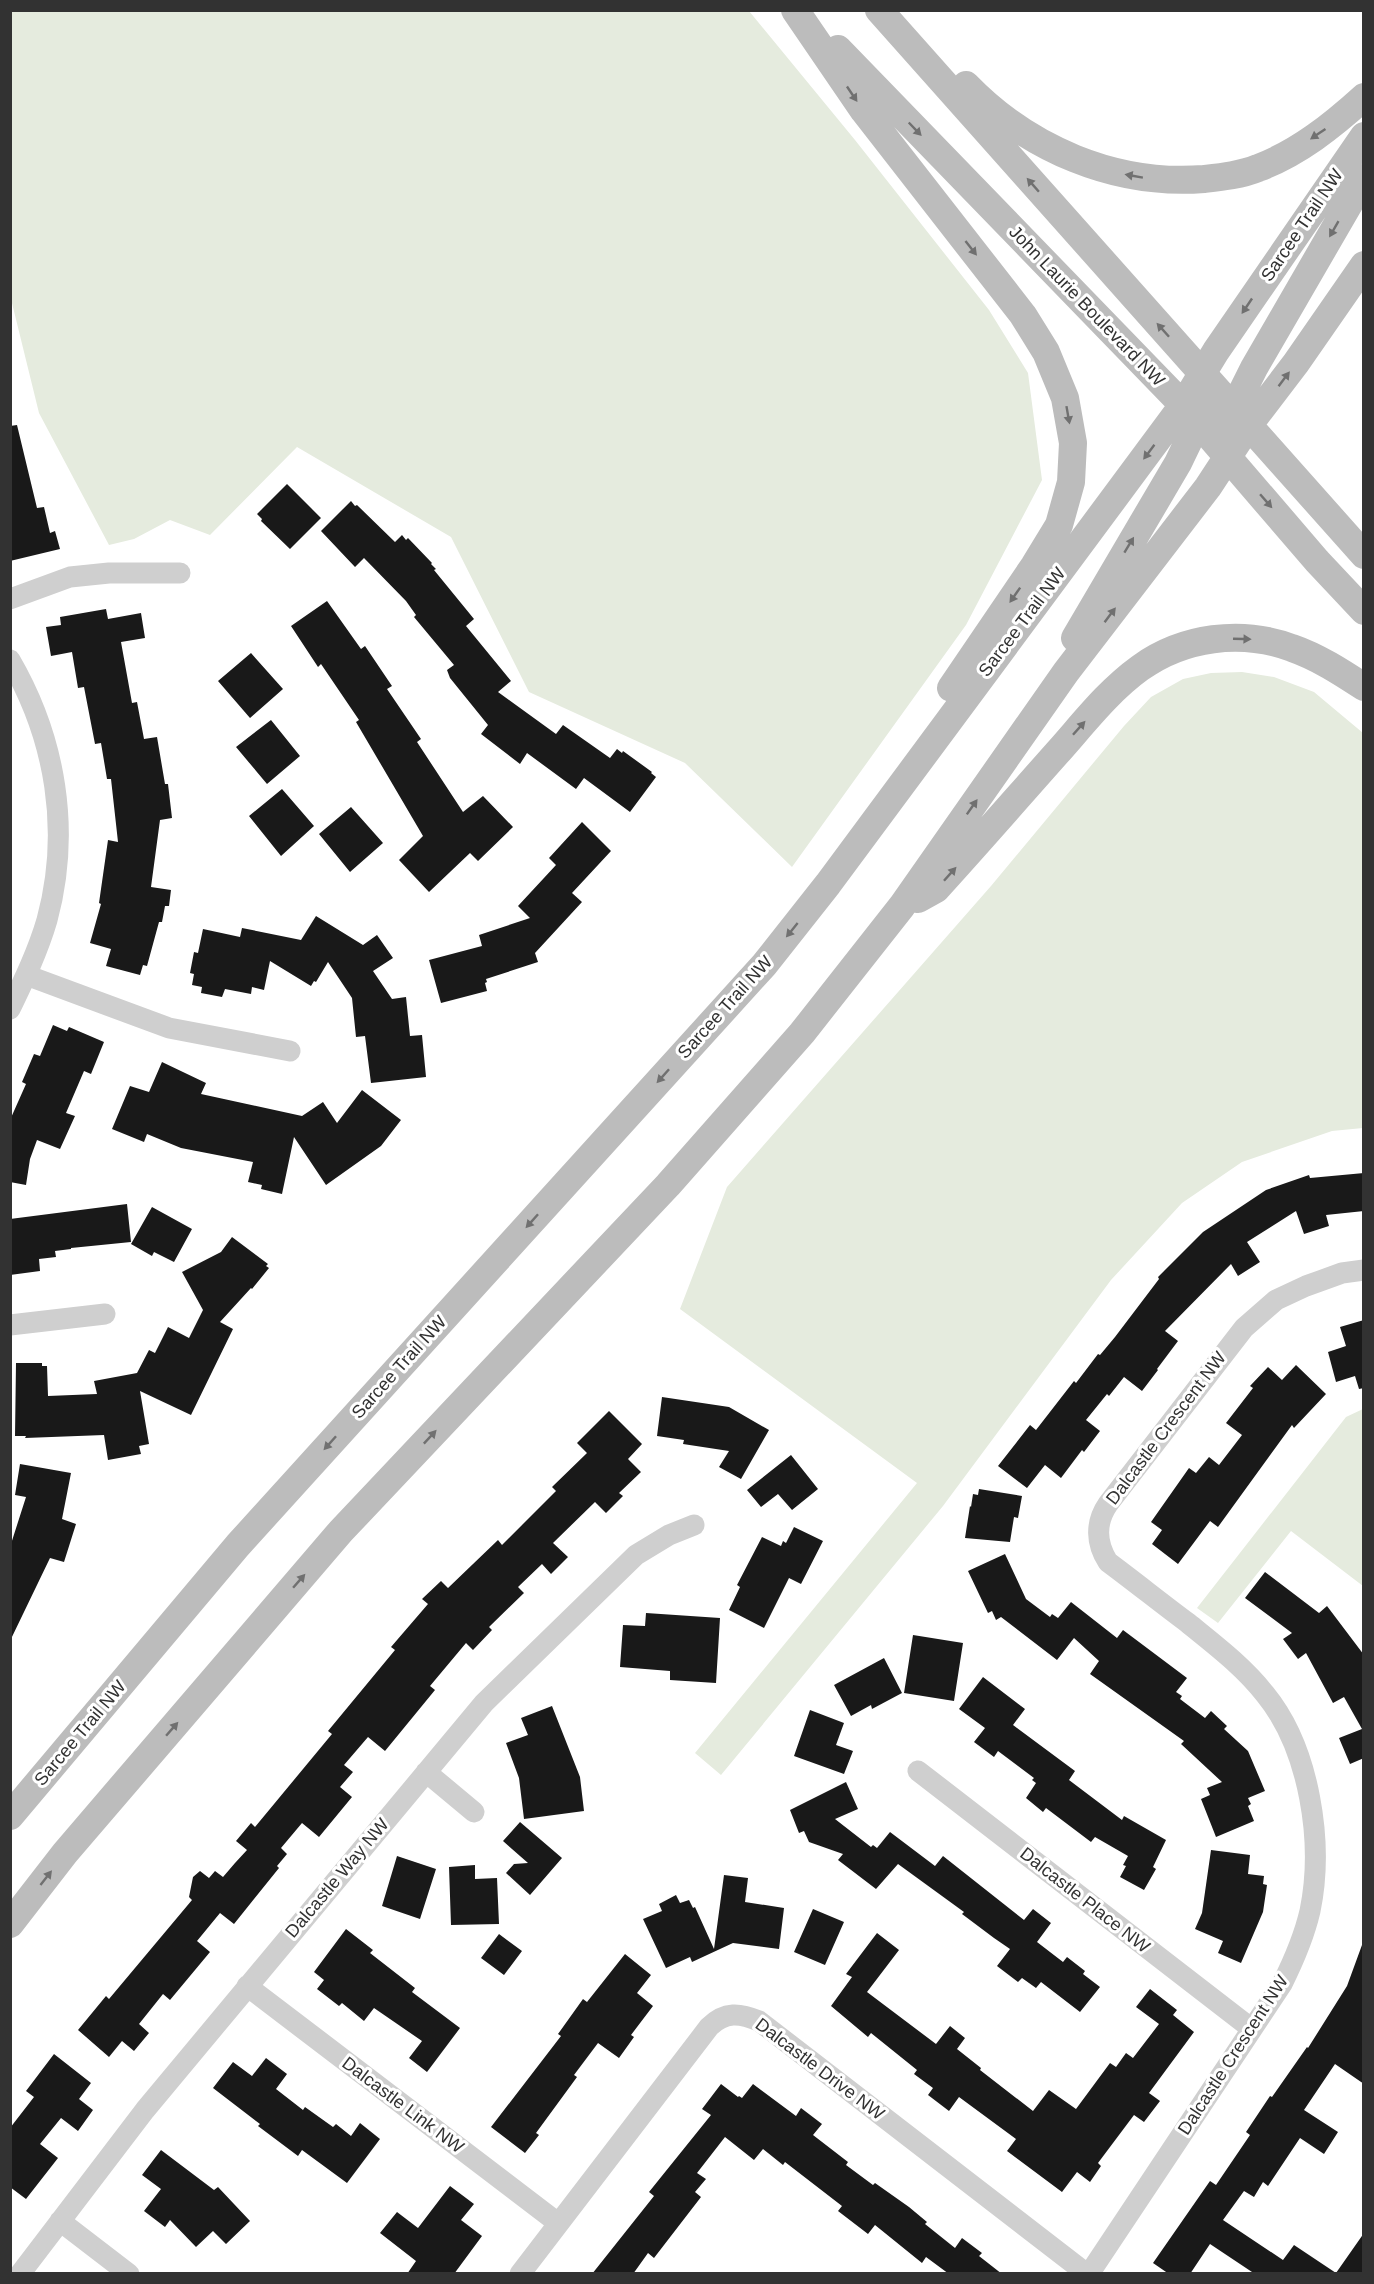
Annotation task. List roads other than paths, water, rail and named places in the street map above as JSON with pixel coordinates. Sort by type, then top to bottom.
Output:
[{"type":"main road","points":[[795,10],[864,111],[1023,315],[1046,352],[1065,398],[1073,443],[1071,482],[1059,525],[1034,566],[865,813],[828,884]]},
{"type":"main road","name":"John Laurie Boulevard NW","points":[[802,10],[1190,413],[1317,561],[1364,610]]},
{"type":"main road","points":[[881,10],[927,46],[982,101],[1018,128],[1051,148],[1088,165],[1133,176],[1178,181],[1223,177],[1257,169],[1290,153],[1334,123],[1364,97]]},
{"type":"main road","name":"John Laurie Boulevard NW","points":[[881,10],[1084,243],[1364,555]]},
{"type":"main road","name":"Sarcee Trail NW","points":[[1203,373],[1364,136]]},
{"type":"main road","points":[[1241,417],[1254,368],[1364,178]]},
{"type":"main road","points":[[10,1924],[65,1853],[341,1531],[668,1185],[802,1033],[902,906],[1066,672],[1208,487],[1228,457],[1224,435],[1296,363],[1364,265]]},
{"type":"main road","points":[[1066,672],[1076,633],[1178,463],[1190,413],[1205,408],[1208,396],[1203,373]]},
{"type":"main road","name":"Sarcee Trail NW","points":[[10,1816],[238,1545],[764,965],[1190,413]]},
{"type":"main road","points":[[902,906],[936,889],[1099,706],[1138,669],[1166,651],[1207,639],[1249,638],[1291,647],[1332,666],[1364,687]]},
{"type":"street","points":[[10,599],[70,577],[109,573],[180,573]]},
{"type":"street","points":[[10,660],[24,684],[40,722],[54,771],[58,801],[58,853],[53,892],[40,939],[10,1009]]},
{"type":"street","points":[[26,975],[169,1028],[290,1051]]},
{"type":"street","name":"Dalcastle Crescent NW","points":[[1088,2274],[1282,1984],[1299,1950],[1310,1911],[1315,1864],[1311,1801],[1299,1759],[1283,1722],[1266,1694],[1230,1656],[1108,1562],[1098,1539],[1099,1521],[1108,1504],[1244,1328],[1276,1300],[1342,1273],[1364,1270]]},
{"type":"street","points":[[10,1325],[105,1314]]},
{"type":"street","name":"Dalcastle Way NW","points":[[20,2274],[145,2110],[484,1703],[636,1555],[669,1535],[694,1525]]},
{"type":"street","name":"Dalcastle Place NW","points":[[918,1771],[1252,2029]]},
{"type":"street","points":[[426,1772],[474,1812]]},
{"type":"street","name":"Dalcastle Link NW","points":[[247,1986],[558,2223]]},
{"type":"street","name":"Dalcastle Drive NW","points":[[520,2274],[709,2027],[716,2020],[734,2013],[759,2021],[1088,2274]]},
{"type":"street","points":[[60,2221],[129,2274]]}]
